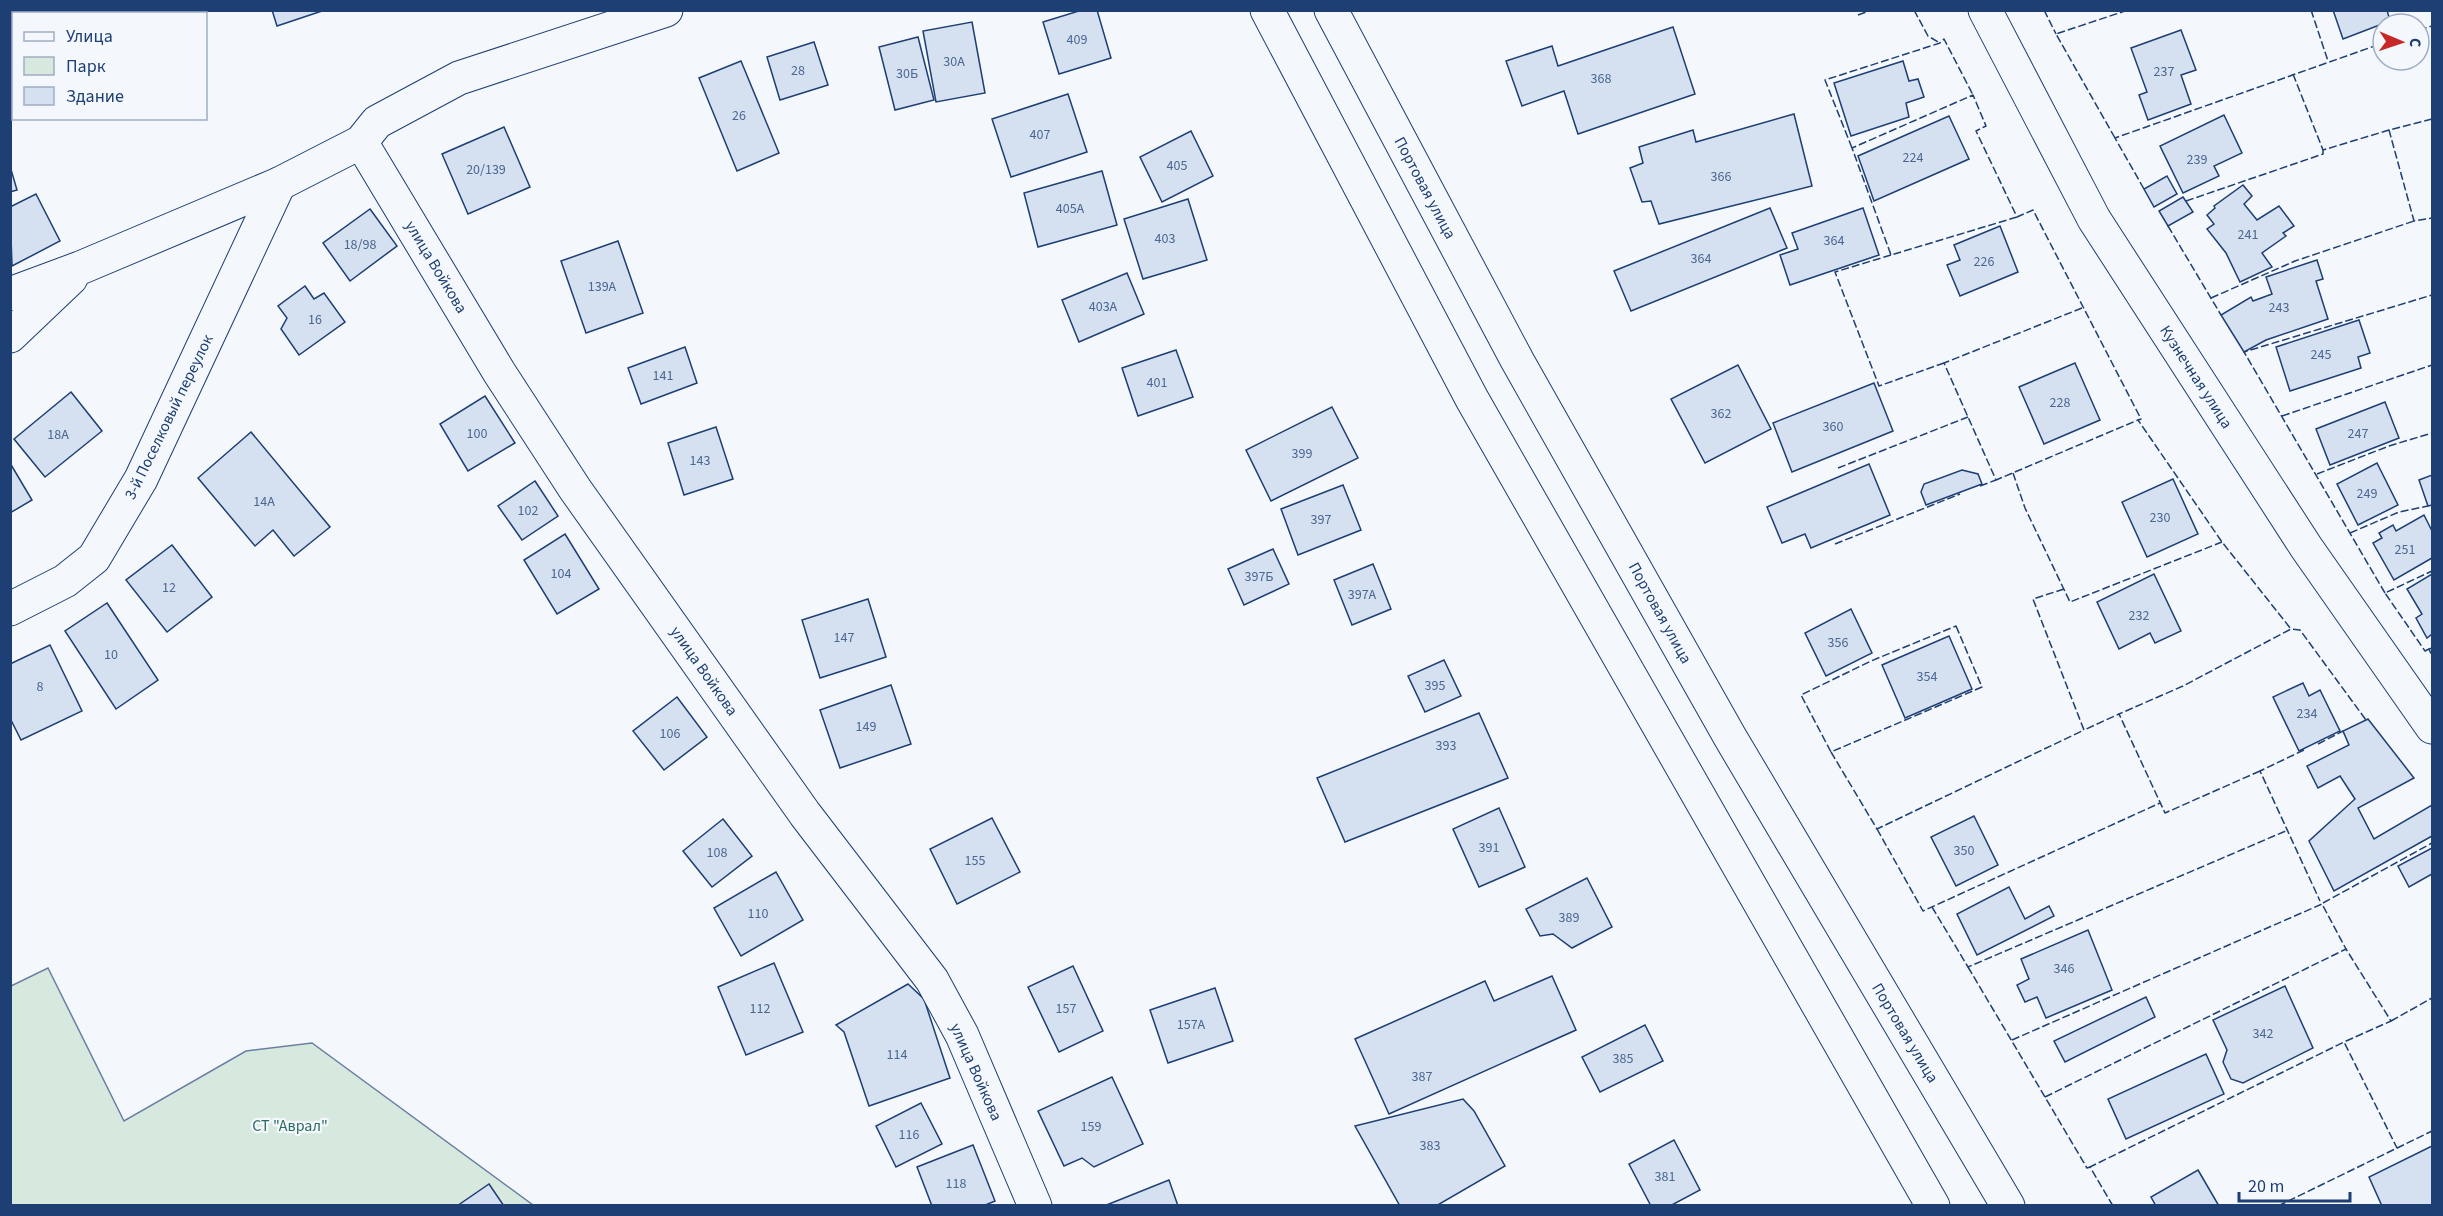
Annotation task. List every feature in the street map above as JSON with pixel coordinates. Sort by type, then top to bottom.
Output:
[{"type":"street","points":[[10,294],[80,268],[279,184],[361,142],[377,122],[459,78],[666,10]]},
{"type":"street","points":[[1267,10],[1472,399],[1933,1206]]},
{"type":"street","name":"Портовая улица","points":[[1331,10],[1517,360],[1713,706],[2008,1206]]},
{"type":"street","name":"Кузнечная улица","points":[[1985,10],[2094,219],[2306,547],[2433,727]]},
{"type":"street","name":"улица Войкова","points":[[361,142],[499,372],[575,489],[805,814],[932,980],[962,1035],[1035,1206]]},
{"type":"street","name":"3-й Поселковый переулок","points":[[10,609],[65,581],[94,558],[141,479],[279,184]]},
{"type":"street","points":[[10,336],[80,268]]},
{"type":"green space","name":"СТ \"Аврал\"","points":[[48,968],[124,1121],[246,1051],[312,1043],[533,1205],[11,1206],[11,986]]},
{"type":"building","points":[[272,10],[325,10],[277,26]]},
{"type":"building","points":[[1082,10],[1097,10],[1111,58],[1059,74],[1043,22]]},
{"type":"building","points":[[2333,10],[2387,10],[2388,12],[2371,12],[2371,28],[2343,39]]},
{"type":"building","points":[[972,22],[985,93],[936,102],[923,31]]},
{"type":"building","points":[[1673,27],[1695,94],[1578,134],[1564,91],[1522,106],[1506,61],[1552,46],[1558,66]]},
{"type":"building","points":[[2181,30],[2196,70],[2181,75],[2191,104],[2148,120],[2139,95],[2147,92],[2131,48]]},
{"type":"building","points":[[918,37],[934,100],[895,110],[879,47]]},
{"type":"building","points":[[814,42],[828,85],[780,100],[767,57]]},
{"type":"building","points":[[741,61],[779,153],[737,171],[699,78]]},
{"type":"building","points":[[1903,61],[1909,81],[1918,79],[1924,97],[1906,103],[1909,117],[1851,136],[1834,83]]},
{"type":"building","points":[[1068,94],[1087,152],[1011,177],[992,119]]},
{"type":"building","points":[[1794,114],[1812,186],[1659,224],[1651,201],[1642,202],[1630,168],[1643,163],[1639,147],[1693,130],[1696,142]]},
{"type":"building","points":[[2224,115],[2242,153],[2214,166],[2219,176],[2183,193],[2160,146]]},
{"type":"building","points":[[1949,116],[1969,159],[1874,201],[1858,156]]},
{"type":"building","points":[[504,127],[530,187],[468,214],[442,154]]},
{"type":"building","points":[[1191,131],[1213,176],[1162,202],[1140,157]]},
{"type":"building","points":[[10,166],[17,190],[10,192]]},
{"type":"building","points":[[1102,171],[1117,225],[1038,247],[1024,193]]},
{"type":"building","points":[[2167,176],[2177,194],[2154,207],[2144,189]]},
{"type":"building","points":[[2243,185],[2252,196],[2244,204],[2257,220],[2279,206],[2294,226],[2283,233],[2286,236],[2262,253],[2272,267],[2240,282],[2226,253],[2207,229],[2214,224],[2207,215],[2215,208],[2214,206]]},
{"type":"building","points":[[36,194],[60,241],[12,266],[10,207]]},
{"type":"building","points":[[2183,197],[2193,212],[2168,226],[2159,211]]},
{"type":"building","points":[[1188,199],[1207,260],[1143,279],[1124,219]]},
{"type":"building","points":[[1770,208],[1787,248],[1631,311],[1614,271]]},
{"type":"building","points":[[1863,208],[1879,255],[1790,285],[1780,255],[1798,249],[1792,233]]},
{"type":"building","points":[[370,209],[397,246],[350,281],[323,243]]},
{"type":"building","points":[[2000,226],[2018,272],[1960,296],[1947,265],[1960,260],[1954,245]]},
{"type":"building","points":[[618,241],[643,313],[586,333],[561,261]]},
{"type":"building","points":[[2317,260],[2323,279],[2316,281],[2328,319],[2266,340],[2244,352],[2221,315],[2251,297],[2253,301],[2272,294],[2266,277]]},
{"type":"building","points":[[1127,273],[1144,314],[1079,342],[1062,300]]},
{"type":"building","points":[[305,286],[314,299],[324,293],[345,322],[299,355],[281,329],[287,318],[278,306]]},
{"type":"building","points":[[2359,320],[2370,353],[2358,357],[2361,368],[2290,391],[2276,347]]},
{"type":"building","points":[[685,347],[697,383],[641,404],[628,368]]},
{"type":"building","points":[[1176,350],[1193,397],[1138,416],[1122,368]]},
{"type":"building","points":[[2075,363],[2100,420],[2044,444],[2019,387]]},
{"type":"building","points":[[1738,365],[1771,429],[1705,463],[1671,399]]},
{"type":"building","points":[[1874,383],[1893,431],[1792,472],[1773,423]]},
{"type":"building","points":[[71,392],[102,431],[45,477],[14,439]]},
{"type":"building","points":[[485,396],[515,443],[468,471],[440,424]]},
{"type":"building","points":[[2385,402],[2399,438],[2330,465],[2316,429]]},
{"type":"building","points":[[1332,407],[1358,458],[1271,501],[1246,450]]},
{"type":"building","points":[[716,427],[733,479],[684,495],[668,443]]},
{"type":"building","points":[[251,432],[330,527],[294,556],[273,530],[255,546],[198,478]]},
{"type":"building","points":[[10,463],[32,500],[10,513]]},
{"type":"building","points":[[2377,463],[2398,505],[2358,525],[2337,484]]},
{"type":"building","points":[[1869,464],[1890,515],[1811,548],[1805,534],[1782,543],[1767,507]]},
{"type":"building","points":[[1962,470],[1978,474],[1982,484],[1926,505],[1921,492],[1924,484]]},
{"type":"building","points":[[2432,475],[2432,505],[2428,506],[2419,480]]},
{"type":"building","points":[[2173,479],[2198,534],[2147,557],[2122,502]]},
{"type":"building","points":[[535,481],[558,516],[522,540],[498,506]]},
{"type":"building","points":[[1343,485],[1361,530],[1298,555],[1281,509]]},
{"type":"building","points":[[2424,515],[2432,531],[2432,558],[2394,580],[2373,543],[2382,538],[2379,533],[2393,525],[2396,531]]},
{"type":"building","points":[[565,534],[599,589],[557,614],[524,560]]},
{"type":"building","points":[[172,545],[212,597],[167,632],[126,580]]},
{"type":"building","points":[[1273,549],[1289,584],[1244,605],[1228,569]]},
{"type":"building","points":[[1373,564],[1391,609],[1352,625],[1334,580]]},
{"type":"building","points":[[2154,574],[2181,631],[2155,643],[2150,633],[2119,649],[2097,602]]},
{"type":"building","points":[[2432,574],[2432,634],[2427,638],[2416,618],[2422,614],[2407,589]]},
{"type":"building","points":[[868,599],[886,657],[820,678],[802,620]]},
{"type":"building","points":[[107,603],[158,680],[116,709],[65,631]]},
{"type":"building","points":[[1851,609],[1872,653],[1826,676],[1805,633]]},
{"type":"building","points":[[1949,636],[1972,689],[1905,718],[1882,665]]},
{"type":"building","points":[[50,645],[82,711],[21,740],[10,718],[10,664]]},
{"type":"building","points":[[1444,660],[1461,696],[1425,712],[1408,676]]},
{"type":"building","points":[[2303,683],[2309,696],[2320,690],[2340,731],[2299,751],[2273,697]]},
{"type":"building","points":[[891,685],[911,744],[840,768],[820,710]]},
{"type":"building","points":[[677,697],[707,737],[664,770],[633,731]]},
{"type":"building","points":[[1479,713],[1508,778],[1345,842],[1317,778]]},
{"type":"building","points":[[2368,719],[2414,778],[2358,808],[2374,839],[2432,805],[2432,836],[2334,891],[2309,841],[2355,799],[2340,776],[2318,788],[2307,766],[2349,745],[2343,731]]},
{"type":"building","points":[[1499,808],[1525,867],[1479,887],[1453,829]]},
{"type":"building","points":[[1974,816],[1998,865],[1956,886],[1931,837]]},
{"type":"building","points":[[992,818],[1020,872],[957,904],[930,849]]},
{"type":"building","points":[[723,819],[752,856],[712,887],[683,851]]},
{"type":"building","points":[[2432,848],[2432,874],[2409,887],[2398,866]]},
{"type":"building","points":[[776,872],[803,920],[741,956],[714,908]]},
{"type":"building","points":[[1587,878],[1612,927],[1572,948],[1553,934],[1540,936],[1526,909]]},
{"type":"building","points":[[2009,887],[2025,919],[2049,906],[2054,916],[1977,955],[1957,914]]},
{"type":"building","points":[[2088,930],[2112,990],[2046,1018],[2037,997],[2025,1002],[2017,985],[2029,979],[2021,959]]},
{"type":"building","points":[[774,963],[803,1032],[746,1055],[718,987]]},
{"type":"building","points":[[1073,966],[1103,1031],[1059,1052],[1028,987]]},
{"type":"building","points":[[1552,976],[1576,1030],[1389,1114],[1355,1039],[1485,981],[1494,1001]]},
{"type":"building","points":[[908,984],[924,999],[950,1078],[869,1106],[844,1032],[836,1025]]},
{"type":"building","points":[[2285,986],[2313,1048],[2243,1083],[2231,1079],[2223,1062],[2227,1050],[2213,1020]]},
{"type":"building","points":[[1215,988],[1233,1041],[1168,1063],[1150,1010]]},
{"type":"building","points":[[2146,997],[2155,1017],[2065,1062],[2054,1041]]},
{"type":"building","points":[[1645,1025],[1663,1061],[1600,1092],[1582,1057]]},
{"type":"building","points":[[2206,1054],[2224,1094],[2126,1139],[2108,1099]]},
{"type":"building","points":[[1112,1077],[1143,1144],[1094,1167],[1082,1158],[1064,1166],[1038,1111]]},
{"type":"building","points":[[1463,1099],[1474,1111],[1505,1166],[1436,1206],[1400,1206],[1355,1126]]},
{"type":"building","points":[[921,1103],[942,1144],[896,1167],[876,1126]]},
{"type":"building","points":[[1674,1140],[1700,1190],[1670,1206],[1651,1206],[1629,1164]]},
{"type":"building","points":[[973,1145],[995,1201],[983,1206],[932,1206],[917,1167]]},
{"type":"building","points":[[2432,1146],[2432,1206],[2382,1206],[2369,1177]]},
{"type":"building","points":[[2198,1170],[2219,1206],[2156,1206],[2151,1197]]},
{"type":"building","points":[[1169,1180],[1178,1206],[1104,1206]]},
{"type":"building","points":[[489,1184],[504,1206],[457,1206]]},
{"type":"fence","points":[[1858,15],[1872,10]]},
{"type":"fence","points":[[1914,10],[1928,36],[1940,43]]},
{"type":"fence","points":[[2044,10],[2056,34]]},
{"type":"fence","points":[[2115,138],[2056,34],[2128,10]]},
{"type":"fence","points":[[2311,10],[2328,61]]},
{"type":"fence","points":[[1852,148],[1825,80],[1940,43],[1944,39],[1973,95]]},
{"type":"fence","points":[[2144,189],[2115,138],[2371,47]]},
{"type":"fence","points":[[2293,74],[2323,150],[2389,130]]},
{"type":"fence","points":[[2017,217],[1891,255],[1852,148],[1973,95],[1986,126],[1976,131],[2017,217],[2033,210],[2141,419],[2138,420],[2222,542],[2291,629]]},
{"type":"fence","points":[[2432,119],[2389,130],[2414,221],[2432,218]]},
{"type":"fence","points":[[2186,201],[2323,154],[2323,150]]},
{"type":"fence","points":[[2211,298],[2295,261],[2414,221]]},
{"type":"fence","points":[[2168,226],[2221,315]]},
{"type":"fence","points":[[1891,255],[1835,272],[1879,386],[1944,363]]},
{"type":"fence","points":[[2385,593],[2244,352],[2432,295]]},
{"type":"fence","points":[[2082,308],[1944,363],[1996,480],[2138,420]]},
{"type":"fence","points":[[2282,416],[2432,365]]},
{"type":"fence","points":[[1838,468],[1968,417]]},
{"type":"fence","points":[[2317,474],[2389,446],[2432,433]]},
{"type":"fence","points":[[2013,473],[2025,508],[2070,602],[2222,542]]},
{"type":"fence","points":[[1980,486],[1996,480]]},
{"type":"fence","points":[[1835,544],[1960,494]]},
{"type":"fence","points":[[2350,533],[2399,512],[2428,506]]},
{"type":"fence","points":[[2429,649],[2425,651],[2385,593],[2432,571]]},
{"type":"fence","points":[[2064,589],[2033,599],[2084,730],[2119,714]]},
{"type":"fence","points":[[1956,626],[1982,687],[1831,752],[1801,695],[1871,661],[1956,626]]},
{"type":"fence","points":[[2260,771],[2165,813],[2119,714],[2183,686],[2291,629],[2300,630],[2366,720]]},
{"type":"fence","points":[[2432,648],[2429,649],[2432,656]]},
{"type":"fence","points":[[1831,752],[1877,829],[2084,730]]},
{"type":"fence","points":[[2318,744],[2343,731]]},
{"type":"fence","points":[[2304,750],[2260,771],[2320,901]]},
{"type":"fence","points":[[1877,829],[1923,911],[2160,803]]},
{"type":"fence","points":[[1932,907],[1968,967],[2288,830]]},
{"type":"fence","points":[[2323,903],[2432,843]]},
{"type":"fence","points":[[2012,1040],[2322,904],[2346,949]]},
{"type":"fence","points":[[2045,1097],[2346,949],[2391,1021],[2344,1042]]},
{"type":"fence","points":[[1968,967],[2087,1168],[2090,1167]]},
{"type":"fence","points":[[2391,1021],[2432,998]]},
{"type":"fence","points":[[2113,1206],[2090,1167],[2344,1042],[2397,1148]]},
{"type":"fence","points":[[2278,1206],[2432,1131]]}]
